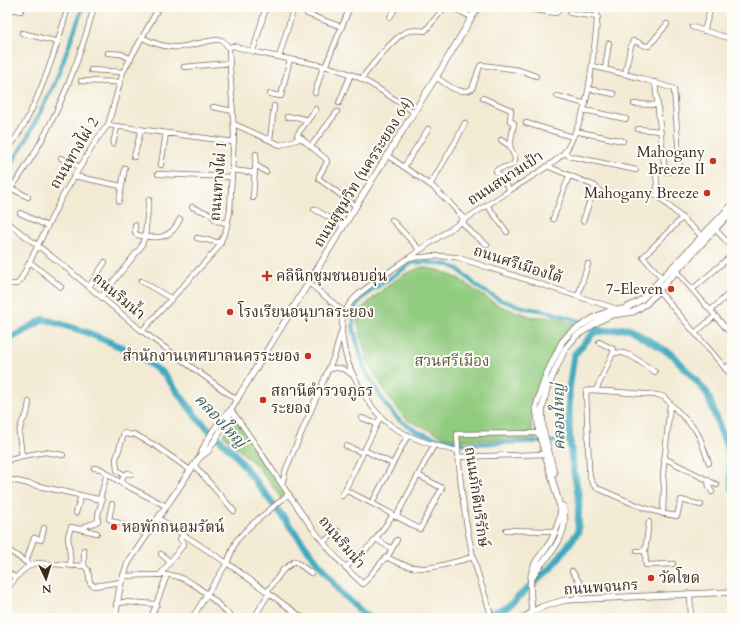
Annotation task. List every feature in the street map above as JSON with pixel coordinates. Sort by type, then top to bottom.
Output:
[{"type":"street","points":[[7,152],[25,122],[53,58],[68,7]]},
{"type":"street","points":[[7,194],[30,162],[54,117],[68,84],[94,7]]},
{"type":"street","name":"ถนนทางไผ่ 2","points":[[7,284],[17,284],[30,262],[47,226],[74,176],[97,139],[108,125],[123,72],[159,7]]},
{"type":"street","points":[[253,51],[266,7]]},
{"type":"street","points":[[279,57],[294,7]]},
{"type":"street","points":[[315,93],[324,67],[350,7]]},
{"type":"street","points":[[390,17],[395,7]]},
{"type":"street","points":[[361,79],[390,45],[404,33],[415,30],[425,31],[444,7]]},
{"type":"street","points":[[450,7],[472,17]]},
{"type":"street","name":"ถนนสุขุมวิท (นครระยอง 64)","points":[[115,618],[116,604],[122,579],[128,563],[226,418],[478,7]]},
{"type":"street","points":[[531,7],[534,10],[556,13],[558,7]]},
{"type":"street","name":"ถนนสนามเป้า","points":[[344,314],[349,304],[357,296],[463,220],[547,166],[564,152],[576,131],[586,104],[592,66],[598,7]]},
{"type":"street","points":[[704,31],[711,7]]},
{"type":"street","points":[[7,8],[22,12]]},
{"type":"street","points":[[570,13],[598,17]]},
{"type":"street","points":[[307,14],[342,27]]},
{"type":"street","points":[[625,74],[633,41],[649,46],[667,24]]},
{"type":"street","points":[[692,27],[732,39]]},
{"type":"street","points":[[22,33],[58,42]]},
{"type":"street","points":[[143,38],[153,43],[176,48],[217,40],[223,41],[229,48],[234,46],[351,74],[414,112]]},
{"type":"street","points":[[605,69],[609,44]]},
{"type":"street","name":"ถนนทางไผ่ 1","points":[[142,331],[217,249],[221,243],[228,223],[234,142],[234,111],[229,48]]},
{"type":"street","points":[[108,53],[121,54],[131,59]]},
{"type":"street","points":[[270,94],[281,96],[290,59]]},
{"type":"street","points":[[184,67],[230,64]]},
{"type":"street","points":[[436,77],[456,90],[464,92],[472,89],[480,66],[482,65],[519,70],[536,76]]},
{"type":"street","points":[[592,66],[655,82],[674,89],[680,171],[656,172],[658,196]]},
{"type":"street","points":[[91,70],[123,72]]},
{"type":"street","points":[[339,103],[351,74]]},
{"type":"street","points":[[81,81],[120,82]]},
{"type":"street","points":[[655,82],[665,172]]},
{"type":"street","points":[[589,89],[614,94]]},
{"type":"street","points":[[557,96],[586,104]]},
{"type":"street","points":[[483,98],[510,110],[510,121],[514,123],[510,146]]},
{"type":"street","points":[[634,104],[658,105]]},
{"type":"street","points":[[270,140],[274,106]]},
{"type":"street","points":[[213,107],[234,111]]},
{"type":"street","points":[[316,109],[297,135],[326,159],[327,162],[319,176],[319,179],[356,206]]},
{"type":"street","points":[[584,110],[626,119]]},
{"type":"street","points":[[311,146],[337,112]]},
{"type":"street","points":[[287,117],[296,117],[308,120]]},
{"type":"street","points":[[430,185],[465,123]]},
{"type":"street","points":[[526,123],[573,136]]},
{"type":"street","points":[[234,124],[280,145],[302,138]]},
{"type":"street","points":[[108,125],[234,142]]},
{"type":"street","points":[[113,144],[117,127]]},
{"type":"street","points":[[404,166],[428,129]]},
{"type":"street","points":[[638,129],[660,131]]},
{"type":"street","points":[[134,157],[141,130]]},
{"type":"street","points":[[576,131],[623,141]]},
{"type":"street","points":[[161,164],[166,134]]},
{"type":"street","points":[[500,140],[510,146],[515,155],[513,165],[498,169],[496,171],[510,190]]},
{"type":"street","points":[[564,152],[569,156],[636,170]]},
{"type":"street","points":[[253,198],[256,154]]},
{"type":"street","points":[[388,156],[404,166],[446,198],[472,233],[487,245]]},
{"type":"street","points":[[61,158],[80,167]]},
{"type":"street","points":[[256,165],[266,172]]},
{"type":"street","points":[[547,166],[595,186],[600,191]]},
{"type":"street","points":[[118,201],[125,168]]},
{"type":"street","points":[[233,170],[255,172]]},
{"type":"street","points":[[158,174],[232,178]]},
{"type":"street","points":[[74,176],[121,186]]},
{"type":"street","points":[[553,219],[569,176]]},
{"type":"street","points":[[583,221],[595,186]]},
{"type":"street","points":[[12,188],[28,197]]},
{"type":"street","points":[[639,194],[658,196],[704,238]]},
{"type":"street","points":[[101,297],[141,247],[145,236],[149,199]]},
{"type":"street","points":[[487,205],[507,232]]},
{"type":"street","points":[[604,316],[633,312],[640,308],[676,271],[732,205]]},
{"type":"street","points":[[192,207],[210,214],[217,221],[228,223]]},
{"type":"street","points":[[314,210],[344,226]]},
{"type":"street","points":[[532,612],[531,581],[534,565],[546,554],[561,535],[565,526],[566,517],[541,434],[536,407],[541,390],[554,364],[562,342],[566,337],[612,310],[624,309],[636,303],[715,229],[732,211]]},
{"type":"street","points":[[20,213],[47,226]]},
{"type":"street","points":[[662,278],[643,257],[682,218]]},
{"type":"street","points":[[135,225],[136,234],[161,238],[176,227],[180,219]]},
{"type":"street","points":[[392,220],[420,250]]},
{"type":"street","name":"ถนนริมน้ำ","points":[[7,222],[64,266],[142,331],[237,400]]},
{"type":"street","points":[[715,229],[732,247]]},
{"type":"street","points":[[197,238],[221,243]]},
{"type":"street","points":[[693,289],[732,255]]},
{"type":"street","name":"ถนนศรีเมืองใต้","points":[[409,258],[423,256],[445,256],[466,260],[618,310]]},
{"type":"street","points":[[30,262],[61,286]]},
{"type":"street","points":[[89,287],[105,262]]},
{"type":"street","points":[[578,296],[588,264]]},
{"type":"street","points":[[676,271],[716,316],[730,328],[732,335]]},
{"type":"street","points":[[141,281],[172,299]]},
{"type":"street","points":[[282,484],[286,469],[335,354],[344,314],[309,283]]},
{"type":"street","points":[[658,290],[732,376]]},
{"type":"street","points":[[711,310],[732,291]]},
{"type":"street","points":[[695,333],[716,316]]},
{"type":"street","points":[[342,328],[345,352],[354,377],[360,389],[381,416],[395,429],[408,435],[434,445],[457,450]]},
{"type":"street","points":[[599,342],[613,349],[614,353]]},
{"type":"street","points":[[335,354],[345,352]]},
{"type":"street","points":[[596,390],[611,356],[614,353],[619,352],[628,355],[655,372]]},
{"type":"street","points":[[328,370],[340,368],[345,364],[347,358]]},
{"type":"street","points":[[332,362],[335,366],[348,371],[354,377]]},
{"type":"street","points":[[725,369],[732,363]]},
{"type":"street","points":[[701,505],[681,500],[677,516],[663,514],[644,508],[597,488],[591,482],[585,393],[589,390],[596,390],[658,395],[666,400],[695,429],[709,463]]},
{"type":"street","points":[[22,456],[19,433],[22,422],[27,414],[29,402]]},
{"type":"street","points":[[663,514],[664,487],[662,478],[670,405]]},
{"type":"street","name":"ถนนริมน้ำ","points":[[231,410],[250,435],[323,542],[345,568],[363,584],[386,557],[409,566],[425,568],[474,557]]},
{"type":"street","points":[[342,496],[381,416]]},
{"type":"street","points":[[362,418],[377,424]]},
{"type":"street","points":[[124,475],[117,470],[116,459],[124,433],[130,436],[134,434],[192,467],[234,511]]},
{"type":"street","name":"ถนนภักดีบริรักษ์","points":[[492,618],[474,557],[466,523],[457,450],[457,434],[541,434]]},
{"type":"street","points":[[372,503],[408,435]]},
{"type":"street","points":[[345,568],[372,544],[394,516],[434,445]]},
{"type":"street","points":[[346,446],[393,464]]},
{"type":"street","points":[[545,447],[545,454],[561,510],[560,522],[546,554]]},
{"type":"street","points":[[7,463],[10,459],[45,452],[63,455]]},
{"type":"street","points":[[458,457],[545,454]]},
{"type":"street","points":[[664,458],[717,485]]},
{"type":"street","points":[[94,468],[100,469],[121,483],[166,506]]},
{"type":"street","points":[[274,472],[286,469]]},
{"type":"street","points":[[82,529],[85,526],[98,522],[98,515],[102,500],[100,499],[107,473]]},
{"type":"street","points":[[124,475],[128,473],[131,474]]},
{"type":"street","points":[[121,483],[124,475]]},
{"type":"street","points":[[345,490],[420,529],[442,488],[418,475]]},
{"type":"street","points":[[7,479],[100,499]]},
{"type":"street","points":[[708,480],[709,487],[712,492]]},
{"type":"street","points":[[192,618],[227,563],[236,541],[263,515],[289,494]]},
{"type":"street","points":[[76,513],[81,495]]},
{"type":"street","points":[[112,504],[109,519],[148,534]]},
{"type":"street","points":[[158,518],[227,563],[304,618]]},
{"type":"street","points":[[649,522],[645,551],[646,565],[673,564]]},
{"type":"street","points":[[72,566],[68,536],[71,527],[97,533]]},
{"type":"street","points":[[26,562],[34,538],[41,540],[44,528]]},
{"type":"street","points":[[506,530],[549,531],[556,533]]},
{"type":"street","points":[[323,542],[338,531]]},
{"type":"street","points":[[160,575],[184,544],[180,539],[183,534]]},
{"type":"street","points":[[376,538],[392,549]]},
{"type":"street","points":[[387,558],[397,540]]},
{"type":"street","points":[[7,549],[31,565]]},
{"type":"street","points":[[84,550],[84,566],[88,570],[91,585],[94,586],[122,579],[167,575],[184,579],[206,594],[233,618]]},
{"type":"street","points":[[637,551],[645,551]]},
{"type":"street","points":[[161,554],[170,562]]},
{"type":"street","points":[[254,618],[268,592],[285,567],[295,561],[311,573]]},
{"type":"street","points":[[7,590],[16,578],[31,565],[36,563],[84,566]]},
{"type":"street","points":[[572,571],[580,583],[574,586],[579,599]]},
{"type":"street","points":[[7,572],[16,578]]},
{"type":"street","points":[[151,618],[167,575]]},
{"type":"street","name":"ถนนพจนกร","points":[[525,617],[538,609],[565,600],[732,592]]},
{"type":"street","points":[[690,593],[691,618]]},
{"type":"street","points":[[116,604],[124,602],[157,604]]},
{"type":"street","name":"ถนนสุขุมวิท (นครระยอง 64)","points":[[116,604],[119,618]]},
{"type":"green space","name":"สวนศรีเมือง","points":[[421,267],[438,270],[460,279],[477,292],[500,306],[533,317],[554,317],[576,324],[560,338],[533,404],[531,424],[534,440],[462,440],[445,437],[407,420],[391,401],[367,361],[357,320],[361,309],[382,290],[403,275]]},
{"type":"green space","points":[[235,417],[287,494],[281,498],[258,467],[223,435]]},
{"type":"waterway","points":[[7,171],[26,140],[55,83],[83,7]]},
{"type":"waterway","points":[[570,441],[465,444],[436,438],[416,431],[398,419],[385,404],[364,368],[353,327],[354,310],[359,302],[371,291],[412,263],[425,262],[449,265],[458,269],[479,288],[500,300],[526,308],[546,311],[577,320],[606,331]]},
{"type":"waterway","name":"คลองใหญ่","points":[[7,343],[8,340],[44,319],[86,332],[133,352],[164,374],[198,419],[234,453],[342,594],[363,613],[374,618]]},
{"type":"waterway","name":"คลองใหญ่","points":[[474,618],[506,608],[552,567],[578,532],[579,499],[572,461],[569,428],[569,390],[574,355],[594,332],[628,328],[673,355],[707,393],[728,451],[732,487]]},
{"type":"place","name":"Mahogany Breeze II","points":[[713,161]]},
{"type":"place","name":"Mahogany Breeze","points":[[707,193]]},
{"type":"place","name":"คลินิกชุมชนอบอุ่น","points":[[267,276]]},
{"type":"place","name":"7-Eleven","points":[[671,289]]},
{"type":"place","name":"โรงเรียนอนุบาลระยอง","points":[[230,312]]},
{"type":"place","name":"สำนักงานเทศบาลนครระยอง","points":[[308,356]]},
{"type":"place","name":"สถานีตำรวจภูธร ระยอง","points":[[263,400]]},
{"type":"place","name":"หอพักถนอมรัตน์","points":[[114,527]]},
{"type":"place","name":"วัดโขด","points":[[651,578]]}]
